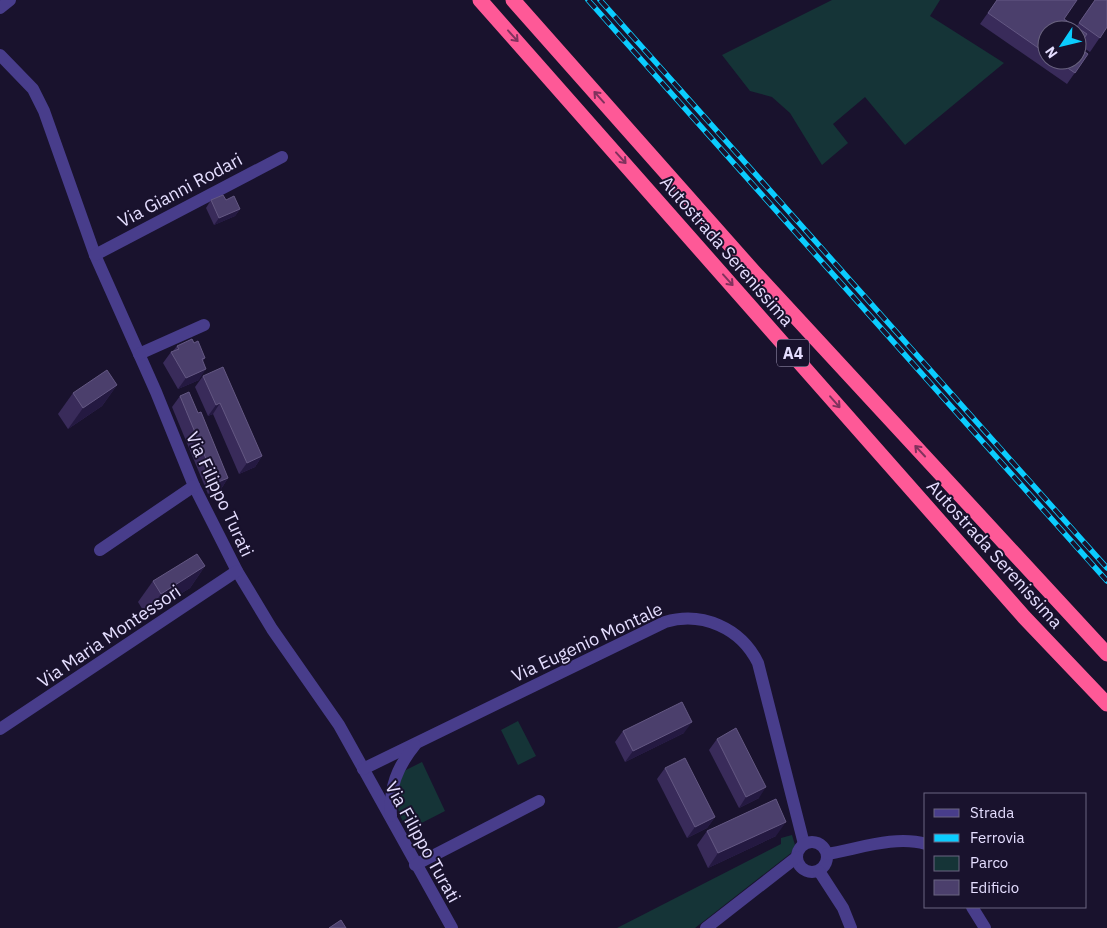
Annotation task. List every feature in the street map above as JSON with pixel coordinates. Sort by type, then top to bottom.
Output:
[{"type":"highway","name":"Autostrada Serenissima","points":[[480,0],[1024,617],[1107,704]]},
{"type":"highway","name":"Autostrada Serenissima","points":[[513,0],[754,272],[1107,654]]},
{"type":"street","points":[[0,8],[10,0]]},
{"type":"street","name":"Via Filippo Turati","points":[[0,55],[33,89],[44,111],[95,255],[194,486],[237,571],[272,629],[338,726],[452,928]]},
{"type":"street","name":"Via Gianni Rodari","points":[[95,255],[282,157]]},
{"type":"street","points":[[139,354],[204,325]]},
{"type":"street","points":[[100,550],[194,486]]},
{"type":"street","name":"Via Maria Montessori","points":[[0,729],[237,571]]},
{"type":"street","name":"Via Eugenio Montale","points":[[363,770],[665,622],[691,618],[712,622],[742,639],[758,663],[804,844]]},
{"type":"street","name":"Via Eugenio Montale","points":[[391,820],[390,804],[394,780],[403,761],[416,743]]},
{"type":"street","points":[[415,865],[539,801]]},
{"type":"street","points":[[827,854],[899,841],[924,844]]},
{"type":"street","points":[[706,928],[797,857],[804,844],[818,843],[827,854],[826,864],[819,871],[804,870],[797,857]]},
{"type":"street","points":[[819,871],[842,908],[851,928]]},
{"type":"street","points":[[973,908],[985,928]]},
{"type":"green space","points":[[832,0],[940,0],[930,16],[1004,63],[905,145],[865,97],[833,124],[848,143],[822,165],[790,113],[772,97],[750,91],[722,55]]},
{"type":"green space","points":[[518,721],[536,756],[518,765],[501,730]]},
{"type":"green space","points":[[422,762],[445,811],[408,830],[398,808],[399,787],[404,771]]},
{"type":"green space","points":[[792,835],[795,845],[791,853],[695,928],[617,928],[781,844],[781,838]]},
{"type":"building","points":[[997,0],[1077,0],[1064,19],[1066,20],[1037,20],[1037,47],[988,13]]},
{"type":"building","points":[[1095,0],[1107,0],[1107,27],[1100,38],[1087,29],[1087,20],[1081,20]]},
{"type":"building","points":[[223,195],[226,200],[234,196],[240,209],[219,218],[211,200]]},
{"type":"building","points":[[192,339],[194,343],[198,341],[205,358],[202,359],[206,369],[186,378],[171,352],[179,349],[177,346]]},
{"type":"building","points":[[223,367],[262,456],[247,463],[220,403],[216,405],[203,376]]},
{"type":"building","points":[[107,370],[117,385],[83,408],[73,393]]},
{"type":"building","points":[[189,392],[198,413],[201,412],[228,478],[216,483],[180,396]]},
{"type":"building","points":[[197,554],[205,566],[161,594],[153,581]]},
{"type":"building","points":[[682,702],[692,722],[633,751],[623,731]]},
{"type":"building","points":[[736,728],[766,787],[746,797],[717,739]]},
{"type":"building","points":[[685,758],[715,817],[695,827],[665,768]]},
{"type":"building","points":[[776,799],[786,822],[718,853],[707,831]]},
{"type":"building","points":[[341,920],[346,928],[329,928]]},
{"type":"railway","points":[[588,0],[1107,581]]},
{"type":"railway","points":[[600,0],[1107,568]]}]
